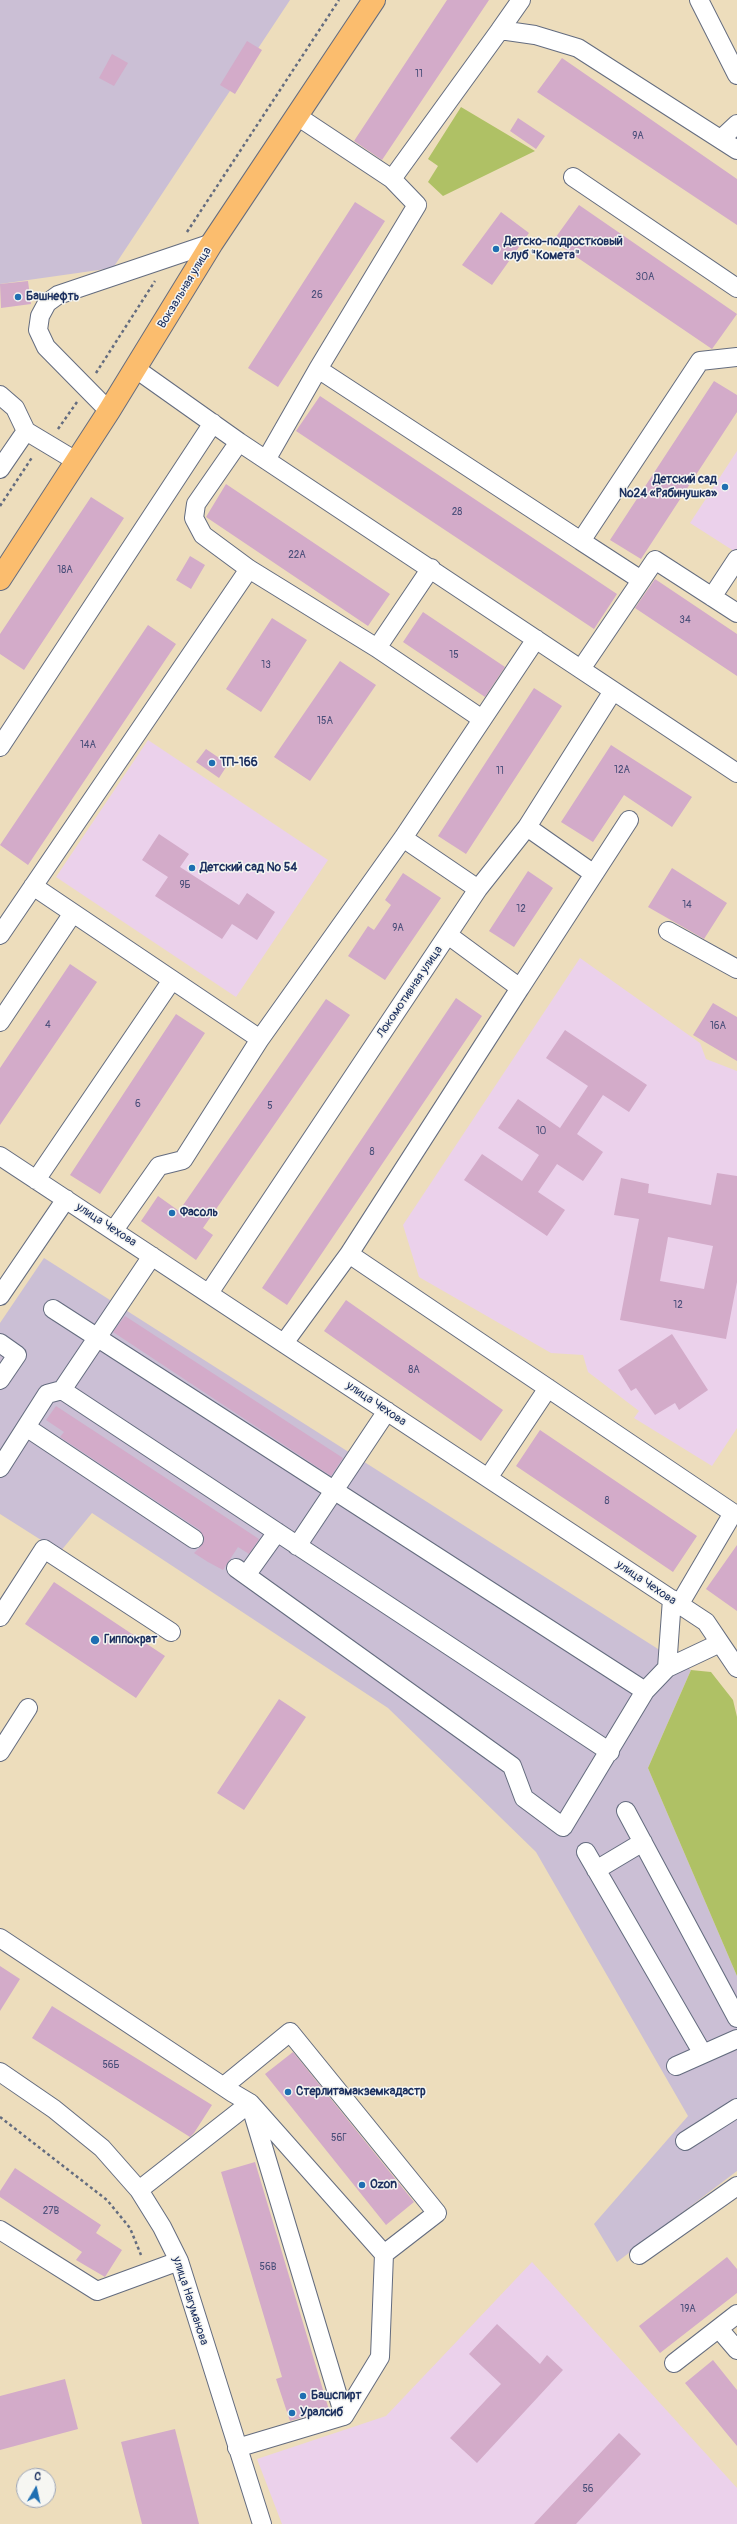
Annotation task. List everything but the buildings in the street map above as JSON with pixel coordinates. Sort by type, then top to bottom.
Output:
[{"type":"main road","name":"Вокзальная улица","points":[[0,579],[136,369],[212,243],[374,0]]},
{"type":"street","points":[[392,179],[521,0]]},
{"type":"street","points":[[699,0],[737,75]]},
{"type":"street","points":[[500,30],[536,35],[578,48],[737,150]]},
{"type":"street","points":[[266,460],[417,205],[392,179],[297,116]]},
{"type":"street","points":[[722,139],[737,124]]},
{"type":"street","points":[[573,177],[737,288]]},
{"type":"street","points":[[109,411],[46,347],[38,330],[40,316],[47,303],[58,295],[212,243]]},
{"type":"street","points":[[581,542],[700,361],[737,357]]},
{"type":"street","points":[[136,369],[239,442],[431,568],[737,773]]},
{"type":"street","points":[[318,370],[641,580]]},
{"type":"street","points":[[0,394],[15,408],[26,431],[76,461]]},
{"type":"street","points":[[0,747],[213,423]]},
{"type":"street","points":[[0,469],[26,431]]},
{"type":"street","points":[[239,442],[196,504],[194,518],[203,535],[249,569],[377,648],[482,719]]},
{"type":"street","points":[[712,597],[737,559]]},
{"type":"street","points":[[581,669],[655,560],[737,613]]},
{"type":"street","points":[[377,648],[431,568]]},
{"type":"street","points":[[0,935],[249,569]]},
{"type":"street","points":[[114,1230],[159,1166],[183,1160],[260,1039],[403,838],[536,639]]},
{"type":"street","name":"Локомотивная улица","points":[[209,1293],[478,889],[527,827],[614,691]]},
{"type":"street","points":[[284,1343],[349,1254],[629,820]]},
{"type":"street","points":[[527,827],[594,874]]},
{"type":"street","points":[[403,838],[478,889]]},
{"type":"street","points":[[33,886],[260,1039]]},
{"type":"street","points":[[0,1022],[73,913]]},
{"type":"street","points":[[668,931],[737,969]]},
{"type":"street","points":[[448,936],[520,988]]},
{"type":"street","points":[[36,1180],[172,980]]},
{"type":"street","name":"улица Чехова","points":[[0,1156],[706,1622],[737,1668]]},
{"type":"street","points":[[0,1296],[66,1199]]},
{"type":"street","points":[[349,1254],[548,1388],[735,1510],[675,1602],[667,1668]]},
{"type":"street","points":[[0,1468],[46,1394],[62,1390],[152,1256]]},
{"type":"street","points":[[53,1310],[645,1692]]},
{"type":"street","points":[[0,1343],[17,1355],[0,1380]]},
{"type":"street","points":[[488,1478],[548,1388]]},
{"type":"street","points":[[62,1390],[610,1752]]},
{"type":"street","points":[[297,1546],[387,1411]]},
{"type":"street","points":[[26,1427],[194,1539]]},
{"type":"street","points":[[277,1532],[242,1571],[512,1766],[524,1798],[563,1827],[610,1752],[645,1692],[667,1668],[720,1643]]},
{"type":"street","points":[[0,1617],[44,1549],[171,1632]]},
{"type":"street","points":[[0,1752],[28,1708]]},
{"type":"street","points":[[626,1810],[737,2018]]},
{"type":"street","points":[[596,1870],[643,1842]]},
{"type":"street","points":[[586,1852],[703,2054]]},
{"type":"street","points":[[0,1938],[250,2103],[384,2254],[380,2357],[344,2416],[236,2448]]},
{"type":"street","points":[[224,2086],[290,2032],[436,2213],[384,2254]]},
{"type":"street","points":[[676,2066],[737,2039]]},
{"type":"street","name":"улица Нагуманова","points":[[2,2077],[54,2109],[102,2148],[138,2190],[162,2227],[179,2261],[236,2448],[262,2524]]},
{"type":"street","points":[[138,2190],[250,2103]]},
{"type":"street","points":[[250,2103],[344,2416]]},
{"type":"street","points":[[685,2141],[737,2108]]},
{"type":"street","points":[[639,2255],[737,2186]]},
{"type":"street","points":[[0,2230],[97,2292],[147,2271],[179,2261]]},
{"type":"street","points":[[674,2363],[737,2314]]},
{"type":"street","points":[[719,2328],[737,2350]]},
{"type":"path","points":[[0,2117],[107,2200],[130,2228],[147,2271]]},
{"type":"shaded area","points":[[0,0],[290,0],[113,268],[0,284]]},
{"type":"shaded area","name":"Детский сад №24 «Рябинушка»","points":[[737,451],[737,553],[690,523]]},
{"type":"shaded area","name":"Детский сад № 54","points":[[148,740],[328,860],[236,997],[56,877]]},
{"type":"shaded area","points":[[580,958],[700,1043],[706,1059],[737,1071],[737,1428],[712,1466],[634,1418],[639,1411],[588,1372],[583,1355],[551,1353],[419,1277],[403,1225]]},
{"type":"shaded area","points":[[44,1258],[691,1670],[648,1768],[737,1976],[737,2171],[617,2262],[594,2224],[688,2116],[536,1852],[388,1708],[92,1513],[60,1552],[0,1514],[0,1323]]},
{"type":"shaded area","points":[[532,2262],[737,2488],[737,2524],[282,2524],[257,2459],[386,2416]]},
{"type":"green space","points":[[461,107],[535,151],[443,196],[428,182],[438,166],[428,159]]},
{"type":"green space","points":[[691,1670],[711,1672],[733,1700],[737,1717],[737,1976],[648,1768]]},
{"type":"place","name":"Детско-подростковый клуб \"Комета\"","points":[[496,249]]},
{"type":"place","name":"Башнефть","points":[[18,297]]},
{"type":"place","name":"Детский сад №24 «Рябинушка»","points":[[725,487]]},
{"type":"place","name":"ТП-166","points":[[212,763]]},
{"type":"place","name":"Детский сад № 54","points":[[192,868]]},
{"type":"place","name":"Фасоль","points":[[172,1213]]},
{"type":"place","name":"Гиппократ","points":[[95,1640]]},
{"type":"place","name":"Стерлитамакземкадастр","points":[[288,2092]]},
{"type":"place","name":"Ozon","points":[[362,2185]]},
{"type":"place","name":"Башспирт","points":[[303,2396]]},
{"type":"place","name":"Уралсиб","points":[[292,2413]]}]
